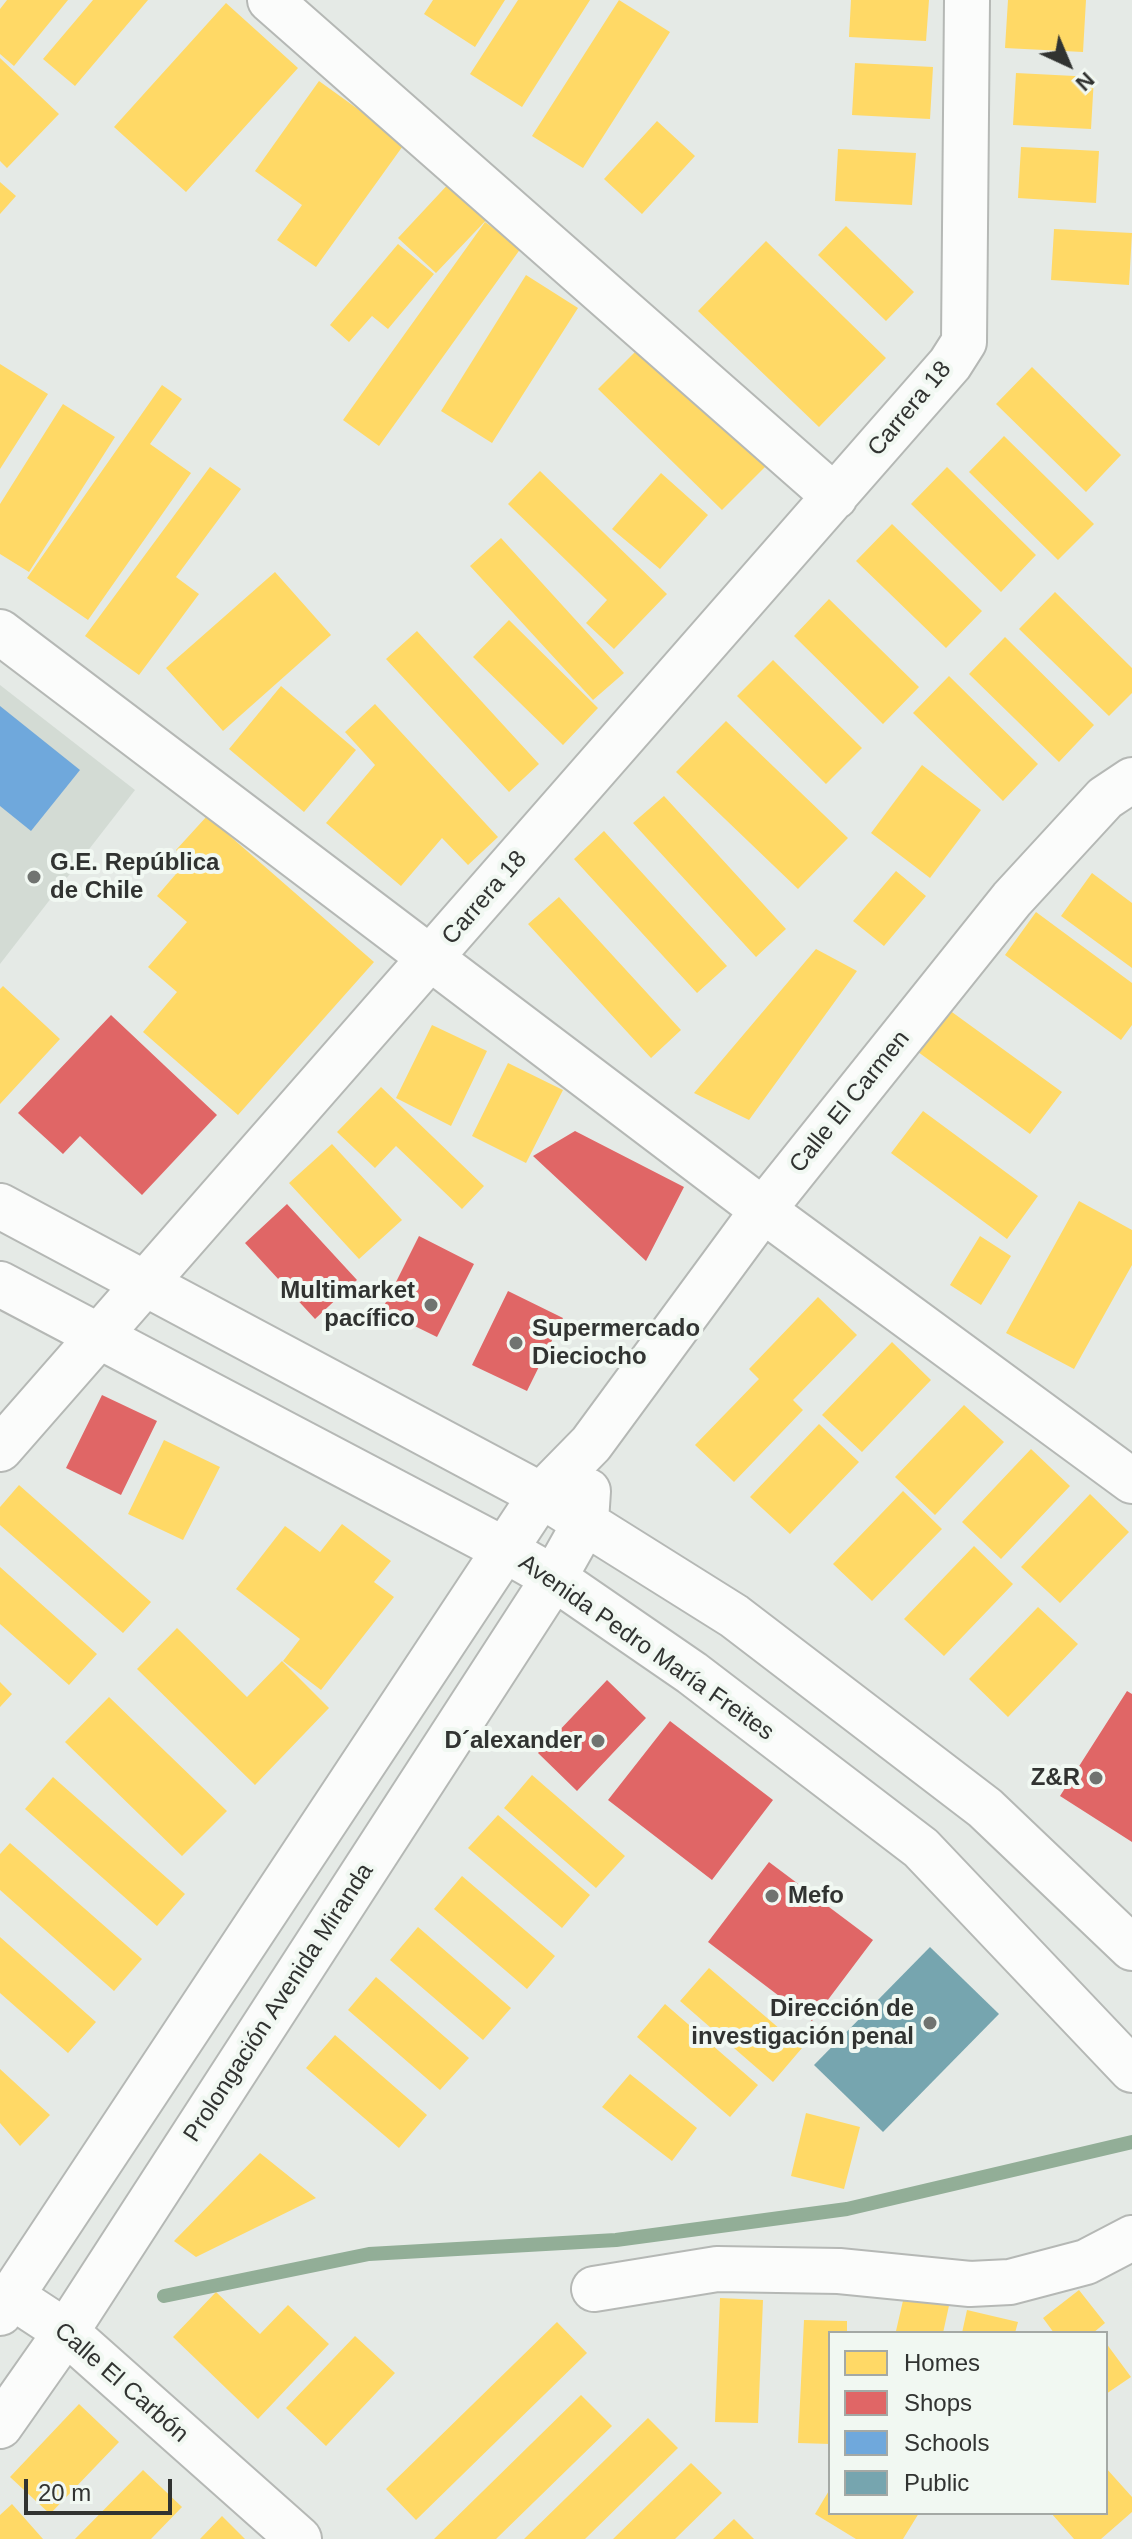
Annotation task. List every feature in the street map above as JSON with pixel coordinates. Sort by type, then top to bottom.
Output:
[{"type":"street","points":[[270,0],[835,497]]},
{"type":"street","name":"Carrera 18","points":[[0,1449],[950,364],[964,342],[967,0]]},
{"type":"street","points":[[0,632],[763,1210],[1132,1481]]},
{"type":"street","name":"Calle El Carmen","points":[[503,1549],[541,1495],[591,1444],[763,1210],[1012,899],[1105,798],[1132,780]]},
{"type":"street","points":[[0,1206],[541,1495],[734,1616],[985,1808],[1132,1948]]},
{"type":"street","name":"Avenida Pedro María Freites","points":[[0,1284],[503,1549],[554,1578],[692,1673],[921,1848],[1132,2070]]},
{"type":"street","points":[[586,1521],[591,1444]]},
{"type":"street","name":"Prolongación Avenida Miranda","points":[[0,2426],[66,2332],[554,1578],[586,1521]]},
{"type":"street","points":[[6,2304],[503,1549]]},
{"type":"street","points":[[594,2289],[717,2269],[839,2271],[970,2284],[1010,2282],[1086,2262],[1132,2238]]},
{"type":"street","name":"Calle El Carbón","points":[[6,2304],[66,2332],[299,2539]]},
{"type":"shaded area","name":"G.E. República de Chile","points":[[0,685],[135,790],[0,964]]},
{"type":"building: Homes","points":[[7,0],[68,0],[14,66],[0,54],[0,9]]},
{"type":"building: Homes","points":[[93,0],[148,0],[75,86],[43,59]]},
{"type":"building: Homes","points":[[433,0],[505,0],[475,47],[424,14]]},
{"type":"building: Homes","points":[[518,0],[590,0],[522,107],[470,74]]},
{"type":"building: Homes","points":[[619,0],[670,32],[583,168],[532,136]]},
{"type":"building: Homes","points":[[851,0],[929,0],[926,41],[849,37]]},
{"type":"building: Homes","points":[[1008,0],[1086,0],[1083,52],[1005,48]]},
{"type":"building: Homes","points":[[226,3],[298,68],[186,192],[114,127]]},
{"type":"building: Homes","points":[[0,58],[59,114],[7,168],[0,161]]},
{"type":"building: Homes","points":[[855,63],[933,67],[930,119],[852,115]]},
{"type":"building: Homes","points":[[1016,73],[1094,77],[1091,129],[1013,125]]},
{"type":"building: Homes","points":[[319,81],[405,143],[316,267],[277,240],[302,205],[255,171]]},
{"type":"building: Homes","points":[[657,121],[695,156],[642,214],[604,179]]},
{"type":"building: Homes","points":[[1021,147],[1099,151],[1096,203],[1018,198]]},
{"type":"building: Homes","points":[[838,149],[916,153],[912,205],[835,201]]},
{"type":"building: Homes","points":[[453,179],[491,215],[436,273],[398,238]]},
{"type":"building: Homes","points":[[0,182],[16,196],[0,214]]},
{"type":"building: Homes","points":[[485,222],[521,248],[379,446],[343,420]]},
{"type":"building: Homes","points":[[846,226],[914,292],[886,321],[818,255]]},
{"type":"building: Homes","points":[[1054,229],[1132,233],[1129,285],[1051,280]]},
{"type":"building: Homes","points":[[766,241],[886,358],[819,427],[698,311]]},
{"type":"building: Homes","points":[[398,244],[434,274],[388,329],[372,316],[349,342],[330,325]]},
{"type":"building: Homes","points":[[526,275],[578,308],[492,443],[441,411]]},
{"type":"building: Homes","points":[[643,344],[766,466],[722,510],[598,389]]},
{"type":"building: Homes","points":[[0,364],[48,394],[0,469]]},
{"type":"building: Homes","points":[[1032,367],[1121,455],[1086,492],[996,404]]},
{"type":"building: Homes","points":[[162,385],[182,399],[150,444],[191,473],[88,620],[27,578]]},
{"type":"building: Homes","points":[[63,404],[115,437],[29,572],[0,554],[0,504]]},
{"type":"building: Homes","points":[[1004,436],[1094,524],[1058,560],[969,472]]},
{"type":"building: Homes","points":[[210,467],[241,489],[176,577],[199,594],[139,675],[85,636]]},
{"type":"building: Homes","points":[[947,467],[1036,555],[1001,592],[911,504]]},
{"type":"building: Homes","points":[[540,471],[667,594],[614,649],[586,623],[607,600],[508,504]]},
{"type":"building: Homes","points":[[661,473],[708,515],[660,569],[612,529]]},
{"type":"building: Homes","points":[[892,524],[982,611],[946,648],[856,561]]},
{"type":"building: Homes","points":[[501,538],[624,673],[593,700],[470,566]]},
{"type":"building: Homes","points":[[275,572],[331,635],[223,731],[166,668]]},
{"type":"building: Homes","points":[[1055,592],[1132,668],[1132,693],[1109,716],[1019,629]]},
{"type":"building: Homes","points":[[829,599],[919,687],[883,724],[794,636]]},
{"type":"building: Homes","points":[[509,620],[598,708],[563,745],[473,657]]},
{"type":"building: Homes","points":[[417,631],[539,764],[509,792],[386,659]]},
{"type":"building: Homes","points":[[1005,637],[1094,725],[1059,762],[969,674]]},
{"type":"building: Homes","points":[[773,660],[862,748],[826,784],[737,696]]},
{"type":"building: Homes","points":[[949,676],[1038,764],[1003,801],[913,713]]},
{"type":"building: Homes","points":[[281,686],[356,750],[304,812],[229,749]]},
{"type":"building: Homes","points":[[375,704],[498,837],[468,865],[442,838],[401,886],[326,823],[375,765],[345,732]]},
{"type":"building: Homes","points":[[726,721],[848,838],[798,889],[676,772]]},
{"type":"building: Homes","points":[[922,765],[981,810],[930,878],[871,833]]},
{"type":"building: Homes","points":[[664,796],[786,929],[756,957],[633,823]]},
{"type":"building: Homes","points":[[207,816],[374,962],[238,1115],[143,1032],[177,992],[148,967],[187,922],[157,896],[188,860],[176,850]]},
{"type":"building: Homes","points":[[604,831],[727,966],[697,993],[574,859]]},
{"type":"building: Homes","points":[[896,871],[926,896],[884,946],[853,921]]},
{"type":"building: Homes","points":[[1092,873],[1132,903],[1132,968],[1061,916]]},
{"type":"building: Homes","points":[[559,897],[681,1030],[651,1058],[528,924]]},
{"type":"building: Homes","points":[[1036,912],[1132,983],[1132,1025],[1121,1040],[1005,955]]},
{"type":"building: Homes","points":[[816,949],[857,971],[749,1120],[694,1093]]},
{"type":"building: Homes","points":[[3,986],[60,1039],[0,1104],[0,989]]},
{"type":"building: Homes","points":[[945,1007],[1062,1092],[1030,1134],[914,1049]]},
{"type":"building: Homes","points":[[432,1025],[487,1051],[451,1126],[396,1098]]},
{"type":"building: Homes","points":[[508,1063],[563,1090],[526,1163],[472,1136]]},
{"type":"building: Homes","points":[[381,1087],[484,1186],[462,1209],[396,1146],[375,1168],[337,1132]]},
{"type":"building: Homes","points":[[923,1111],[1038,1196],[1007,1239],[891,1153]]},
{"type":"building: Homes","points":[[332,1144],[402,1220],[359,1259],[289,1183]]},
{"type":"building: Homes","points":[[1079,1201],[1132,1230],[1132,1265],[1074,1369],[1006,1333]]},
{"type":"building: Homes","points":[[980,1236],[1011,1256],[981,1305],[950,1285]]},
{"type":"building: Homes","points":[[818,1297],[857,1335],[793,1400],[803,1410],[734,1482],[695,1445],[759,1379],[749,1369]]},
{"type":"building: Homes","points":[[892,1342],[931,1380],[862,1452],[822,1415]]},
{"type":"building: Homes","points":[[964,1405],[1004,1442],[935,1515],[895,1477]]},
{"type":"building: Homes","points":[[819,1424],[859,1462],[790,1534],[750,1497]]},
{"type":"building: Homes","points":[[164,1440],[220,1467],[183,1540],[128,1514]]},
{"type":"building: Homes","points":[[1031,1449],[1070,1486],[1001,1559],[962,1522]]},
{"type":"building: Homes","points":[[19,1485],[151,1602],[123,1633],[0,1525],[0,1507]]},
{"type":"building: Homes","points":[[903,1491],[942,1529],[872,1601],[833,1564]]},
{"type":"building: Homes","points":[[1090,1494],[1129,1532],[1060,1603],[1021,1567]]},
{"type":"building: Homes","points":[[342,1524],[391,1561],[374,1582],[394,1597],[321,1690],[283,1661],[300,1639],[236,1589],[285,1526],[320,1552]]},
{"type":"building: Homes","points":[[974,1546],[1013,1584],[944,1656],[904,1619]]},
{"type":"building: Homes","points":[[0,1567],[97,1654],[69,1685],[0,1624]]},
{"type":"building: Homes","points":[[1038,1607],[1078,1644],[1008,1717],[969,1679]]},
{"type":"building: Homes","points":[[177,1628],[247,1697],[282,1661],[329,1708],[255,1785],[137,1669]]},
{"type":"building: Homes","points":[[0,1682],[12,1694],[0,1707]]},
{"type":"building: Homes","points":[[109,1697],[227,1811],[182,1856],[65,1742]]},
{"type":"building: Homes","points":[[532,1775],[625,1856],[596,1888],[504,1808]]},
{"type":"building: Homes","points":[[53,1777],[185,1894],[157,1926],[25,1809]]},
{"type":"building: Homes","points":[[498,1815],[590,1895],[562,1928],[468,1848]]},
{"type":"building: Homes","points":[[10,1843],[142,1959],[114,1991],[0,1890],[0,1854]]},
{"type":"building: Homes","points":[[462,1876],[555,1956],[527,1989],[434,1909]]},
{"type":"building: Homes","points":[[418,1927],[511,2008],[483,2040],[390,1960]]},
{"type":"building: Homes","points":[[0,1937],[96,2022],[68,2053],[0,1993]]},
{"type":"building: Homes","points":[[709,1968],[802,2048],[773,2082],[680,2001]]},
{"type":"building: Homes","points":[[376,1977],[469,2058],[440,2090],[348,2010]]},
{"type":"building: Homes","points":[[665,2004],[758,2085],[730,2117],[637,2037]]},
{"type":"building: Homes","points":[[335,2035],[427,2115],[399,2148],[306,2068]]},
{"type":"building: Homes","points":[[0,2069],[50,2115],[20,2146],[0,2123]]},
{"type":"building: Homes","points":[[630,2074],[697,2128],[672,2161],[602,2107]]},
{"type":"building: Homes","points":[[806,2113],[860,2127],[844,2189],[791,2176]]},
{"type":"building: Homes","points":[[260,2153],[316,2198],[196,2257],[174,2241]]},
{"type":"building: Homes","points":[[1079,2290],[1105,2323],[1095,2331],[1053,2331],[1043,2318]]},
{"type":"building: Homes","points":[[216,2292],[260,2334],[288,2305],[329,2344],[258,2419],[173,2337]]},
{"type":"building: Homes","points":[[905,2292],[950,2301],[943,2331],[896,2331]]},
{"type":"building: Homes","points":[[720,2298],[763,2300],[758,2423],[715,2422]]},
{"type":"building: Homes","points":[[967,2310],[1018,2322],[1016,2331],[962,2331]]},
{"type":"building: Homes","points":[[804,2320],[847,2321],[847,2331],[828,2331],[828,2444],[798,2443]]},
{"type":"building: Homes","points":[[557,2322],[587,2353],[416,2520],[386,2489]]},
{"type":"building: Homes","points":[[355,2336],[395,2373],[326,2446],[286,2408]]},
{"type":"building: Homes","points":[[1108,2346],[1131,2377],[1108,2393]]},
{"type":"building: Homes","points":[[581,2395],[612,2426],[496,2539],[434,2539]]},
{"type":"building: Homes","points":[[79,2404],[119,2442],[50,2514],[10,2477]]},
{"type":"building: Homes","points":[[648,2418],[678,2448],[585,2539],[524,2539]]},
{"type":"building: Homes","points":[[691,2463],[722,2493],[675,2539],[613,2539]]},
{"type":"building: Homes","points":[[143,2470],[182,2507],[151,2539],[75,2539]]},
{"type":"building: Homes","points":[[1108,2470],[1132,2497],[1132,2512],[1101,2539],[1074,2539],[1053,2515],[1108,2515]]},
{"type":"building: Homes","points":[[828,2492],[828,2515],[918,2515],[903,2539],[856,2539],[815,2514]]},
{"type":"building: Homes","points":[[12,2504],[43,2539],[0,2539],[0,2515]]},
{"type":"building: Homes","points":[[222,2516],[245,2539],[200,2539]]},
{"type":"building: Homes","points":[[734,2519],[754,2539],[713,2539]]},
{"type":"building: Shops","points":[[111,1015],[217,1115],[142,1195],[80,1136],[63,1154],[18,1113]]},
{"type":"building: Shops","points":[[575,1131],[684,1187],[646,1261],[533,1156]]},
{"type":"building: Shops","points":[[287,1204],[357,1280],[315,1319],[245,1243]]},
{"type":"building: Shops","points":[[419,1236],[474,1264],[437,1337],[382,1310]]},
{"type":"building: Shops","points":[[508,1291],[563,1318],[527,1391],[472,1365]]},
{"type":"building: Shops","points":[[102,1395],[157,1421],[121,1495],[66,1468]]},
{"type":"building: Shops","points":[[607,1680],[646,1718],[577,1791],[538,1753]]},
{"type":"building: Shops","points":[[1127,1691],[1132,1694],[1132,1842],[1060,1796]]},
{"type":"building: Shops","points":[[670,1721],[773,1800],[712,1880],[608,1800]]},
{"type":"building: Shops","points":[[769,1862],[873,1940],[812,2021],[708,1942]]},
{"type":"building: Schools","points":[[0,706],[80,770],[31,831],[0,806]]},
{"type":"building: Public","points":[[930,1947],[999,2014],[883,2132],[814,2065]]},
{"type":"waterway","points":[[164,2296],[369,2254],[616,2240],[847,2209],[1132,2142]]},
{"type":"place","name":"G.E. República de Chile","points":[[34,877]]},
{"type":"place","name":"Multimarket pacífico","points":[[431,1305]]},
{"type":"place","name":"Supermercado Dieciocho","points":[[516,1343]]},
{"type":"place","name":"D´alexander","points":[[598,1741]]},
{"type":"place","name":"Z&R","points":[[1096,1778]]},
{"type":"place","name":"Mefo","points":[[772,1896]]},
{"type":"place","name":"Dirección de investigación penal","points":[[930,2023]]}]
